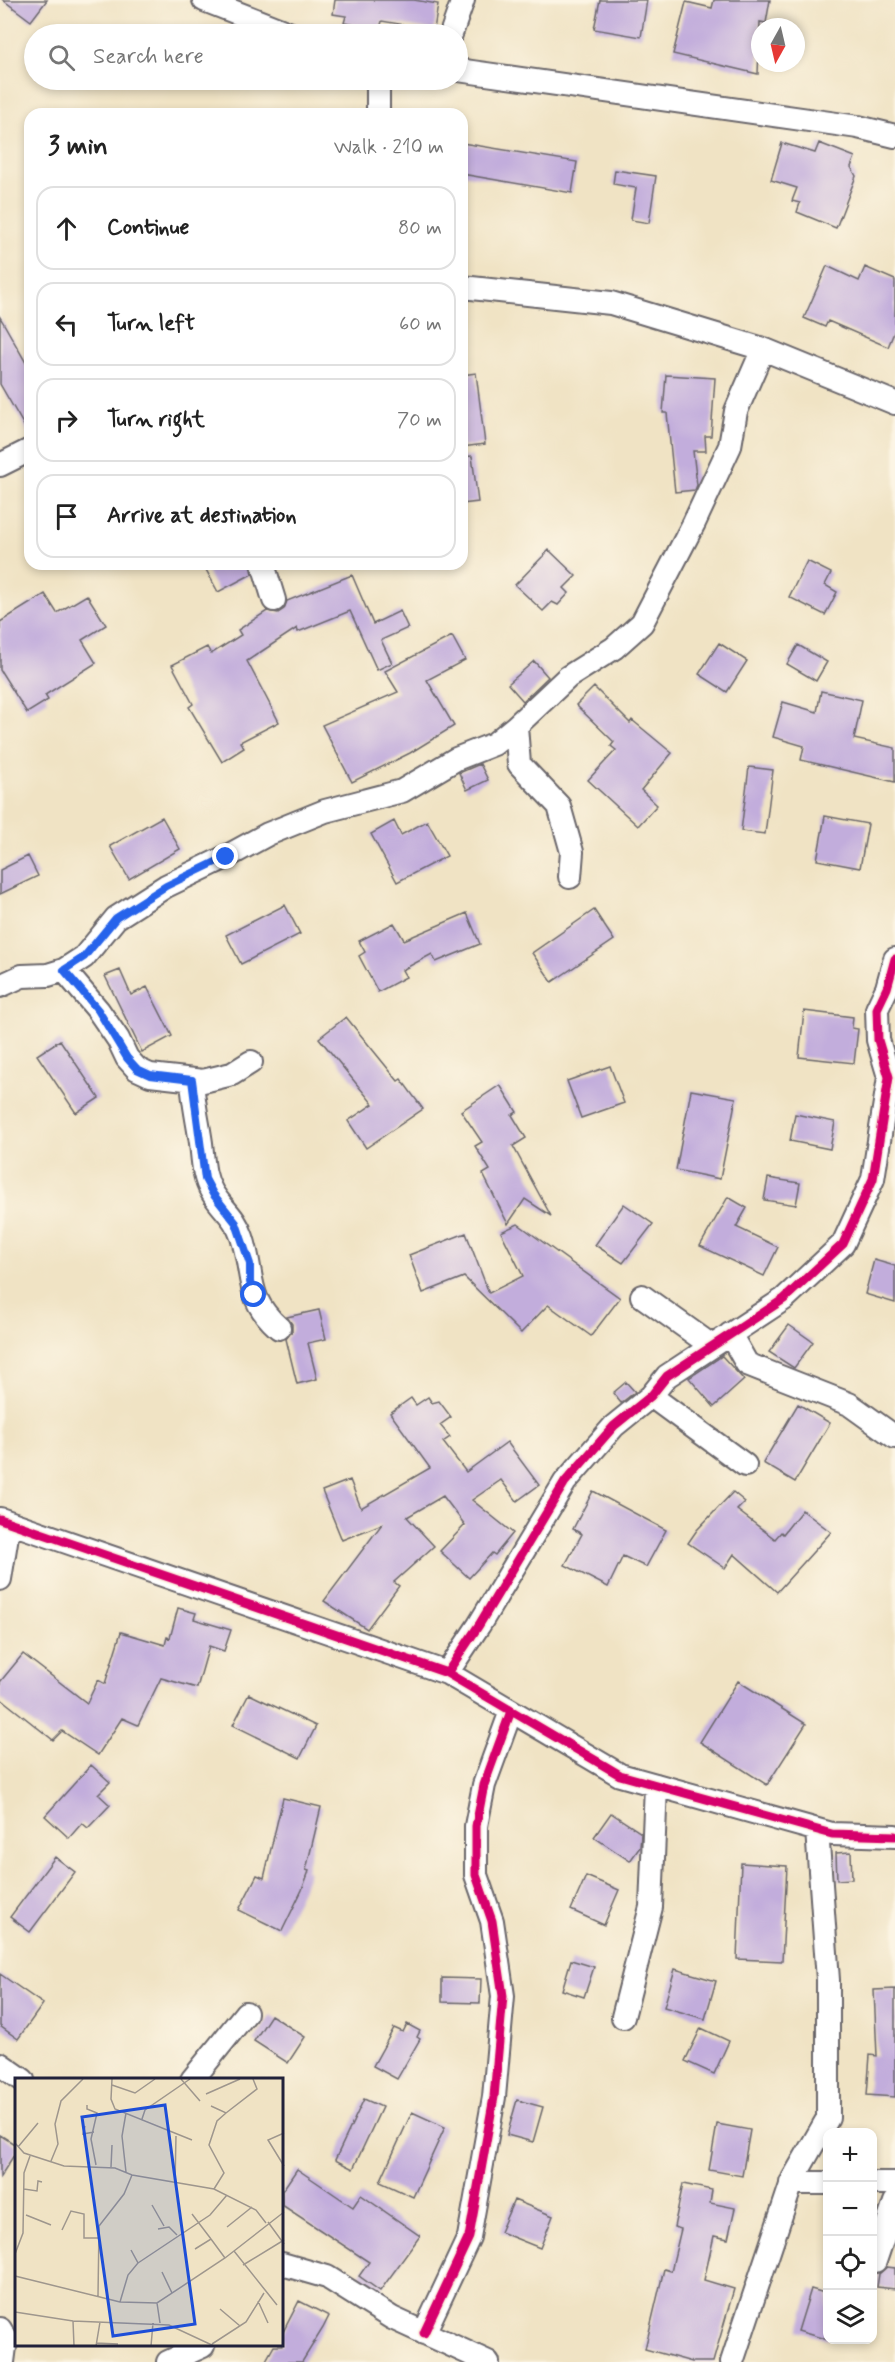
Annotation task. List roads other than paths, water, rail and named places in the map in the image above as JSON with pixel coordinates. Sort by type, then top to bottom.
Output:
[{"type":"street","points":[[204,0],[265,24]]},
{"type":"street","points":[[455,24],[463,0]]},
{"type":"street","points":[[468,71],[858,126],[895,136]]},
{"type":"street","points":[[378,90],[378,108]]},
{"type":"street","points":[[468,288],[611,303],[762,350],[895,403]]},
{"type":"street","points":[[0,986],[22,976],[48,975],[64,970],[84,957],[116,918],[166,886],[268,834],[325,812],[402,791],[456,759],[494,744],[568,677],[614,648],[642,623],[694,523],[730,446],[736,411],[762,350]]},
{"type":"street","points":[[0,465],[24,453]]},
{"type":"street","points":[[265,570],[274,600]]},
{"type":"street","points":[[516,726],[519,764],[559,806],[572,852],[570,877]]},
{"type":"street","points":[[447,1673],[565,1482],[614,1426],[651,1396],[667,1376],[784,1299],[843,1244],[873,1179],[889,1077],[888,1053],[878,1040],[877,1009],[887,988],[895,959]]},
{"type":"street","points":[[64,970],[98,1010],[127,1058],[137,1069],[150,1075],[203,1081],[221,1077],[251,1062]]},
{"type":"street","points":[[192,1080],[205,1179],[213,1194],[236,1223],[250,1264],[250,1282],[254,1295],[264,1315],[279,1328]]},
{"type":"street","points":[[642,1296],[721,1340],[747,1364],[849,1404],[895,1437]]},
{"type":"street","points":[[651,1396],[745,1465]]},
{"type":"street","points":[[0,1579],[5,1521],[447,1673],[620,1775],[832,1834],[895,1836]]},
{"type":"street","points":[[424,2332],[469,2237],[494,2097],[503,1995],[492,1921],[476,1875],[476,1826],[484,1785],[511,1711]]},
{"type":"street","points":[[623,2017],[651,1907],[656,1785]]},
{"type":"street","points":[[732,2362],[791,2183],[828,2118],[828,1980],[817,1830]]},
{"type":"street","points":[[194,2078],[246,2013]]},
{"type":"street","points":[[0,2064],[20,2078]]},
{"type":"street","points":[[791,2183],[823,2183]]},
{"type":"street","points":[[877,2183],[895,2183]]},
{"type":"street","points":[[877,2255],[895,2202]]},
{"type":"street","points":[[284,2265],[327,2277],[392,2318],[488,2362]]},
{"type":"street","points":[[0,2329],[6,2340],[3,2362]]},
{"type":"street","points":[[173,2355],[200,2347]]}]
